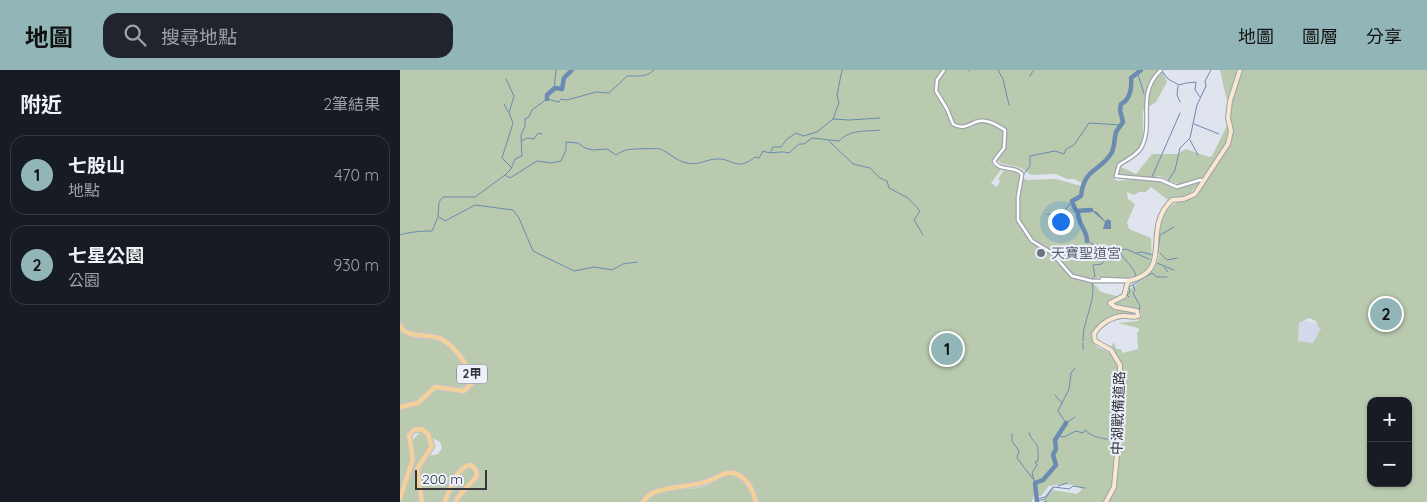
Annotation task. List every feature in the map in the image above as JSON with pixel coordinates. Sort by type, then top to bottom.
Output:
[{"type":"main road","name":"2甲","points":[[400,326],[407,333],[442,339],[455,350],[474,376],[472,383],[464,391],[435,387],[418,402],[400,407]]},
{"type":"main road","points":[[400,498],[413,459],[409,435],[414,430],[422,429],[428,434],[432,442],[430,450],[417,469],[422,502]]},
{"type":"main road","points":[[445,502],[460,471],[465,465],[471,465],[476,470],[477,476],[458,497],[456,502]]},
{"type":"main road","points":[[644,502],[648,496],[657,491],[708,481],[725,473],[733,473],[748,483],[756,502]]},
{"type":"street","points":[[944,70],[937,80],[936,91],[947,108],[953,124],[968,127],[980,121],[994,124],[1005,130],[1004,148],[994,161],[996,165],[1018,170],[1022,174],[1018,197],[1018,220],[1028,236],[1052,253],[1069,274],[1084,280],[1098,281],[1128,281],[1142,276],[1156,261],[1155,234],[1163,210],[1172,200],[1195,194],[1230,137],[1228,118],[1230,102],[1240,70]]},
{"type":"street","points":[[1161,70],[1156,74],[1146,96],[1146,130],[1142,146],[1134,157],[1119,165],[1116,176],[1161,180],[1177,187],[1200,180],[1203,181]]},
{"type":"street","points":[[1098,281],[1099,279],[1128,281]]},
{"type":"street","points":[[1102,279],[1128,281]]},
{"type":"street","points":[[1098,281],[1106,279]]},
{"type":"street","name":"中湖戰備道路","points":[[1106,502],[1114,487],[1117,423],[1120,408],[1116,390],[1120,365],[1111,350],[1099,345],[1093,336],[1101,324],[1122,316],[1138,316],[1137,311],[1117,308],[1110,304],[1111,301],[1118,300],[1124,296],[1128,281]]},
{"type":"shaded area","points":[[1301,320],[1315,323],[1321,329],[1313,343],[1298,341],[1299,323]]},
{"type":"green space","points":[[400,70],[1162,70],[1167,82],[1156,102],[1143,111],[1143,136],[1139,147],[1119,163],[1114,179],[1118,181],[1134,179],[1158,181],[1175,189],[1199,183],[1188,196],[1168,200],[1151,187],[1146,192],[1139,192],[1134,195],[1127,192],[1128,199],[1135,204],[1127,223],[1129,229],[1151,238],[1152,262],[1135,276],[1128,278],[1099,277],[1095,280],[1094,284],[1101,292],[1117,296],[1108,301],[1108,306],[1136,314],[1116,314],[1107,318],[1099,324],[1091,335],[1097,347],[1108,352],[1114,342],[1116,349],[1121,349],[1122,353],[1138,349],[1137,332],[1139,331],[1138,328],[1118,323],[1138,321],[1142,314],[1126,306],[1113,305],[1113,303],[1124,299],[1131,288],[1148,276],[1155,267],[1159,254],[1161,221],[1167,210],[1172,205],[1191,197],[1205,181],[1195,179],[1180,185],[1159,176],[1152,178],[1118,176],[1121,167],[1136,174],[1152,154],[1177,154],[1186,149],[1209,157],[1212,156],[1231,117],[1231,105],[1226,97],[1220,70],[1427,70],[1427,502],[1042,502],[1053,490],[1077,494],[1082,489],[1062,484],[1049,486],[1041,496],[1034,495],[1032,502],[757,502],[752,487],[732,472],[707,480],[653,491],[641,502],[458,502],[478,477],[479,470],[471,463],[462,466],[444,502],[424,502],[418,468],[428,456],[438,454],[442,448],[440,442],[433,438],[426,430],[411,431],[412,460],[400,496],[400,409],[414,405],[433,389],[464,392],[475,378],[449,343],[409,332],[400,322]],"holes":[[[994,158],[1001,163],[1021,168],[1031,175],[1056,174],[1067,179],[1075,179],[1081,183],[1081,186],[1056,179],[1026,180],[1017,172],[1004,170],[998,179],[1000,181],[997,187],[991,183],[1001,170],[992,164]],[[1309,318],[1316,321],[1318,327],[1321,328],[1313,343],[1298,341],[1299,323]]]},
{"type":"green space","points":[[400,328],[412,334],[440,340],[449,346],[469,375],[468,384],[457,389],[434,385],[421,399],[400,405]]},
{"type":"green space","points":[[420,432],[424,432],[430,441],[416,471],[420,502],[400,502],[412,464],[413,440]]},
{"type":"green space","points":[[468,468],[473,469],[476,475],[455,502],[447,502],[464,471]]},
{"type":"green space","points":[[734,475],[742,479],[747,486],[753,502],[646,502],[659,494],[708,485],[723,477]]},
{"type":"water","points":[[1091,210],[1097,212],[1105,221],[1108,219],[1111,221],[1111,229],[1103,229],[1105,222]]},
{"type":"waterway","points":[[554,89],[556,70]]},
{"type":"waterway","points":[[547,99],[547,95],[555,88],[562,89],[564,78],[572,70]]},
{"type":"waterway","points":[[400,235],[432,231],[438,217],[439,202],[443,197],[475,197],[505,175],[511,169],[515,159],[522,156],[521,135],[525,126],[525,119],[529,117],[532,110],[547,99],[559,102],[561,99],[567,100],[596,92],[609,93],[627,76],[644,76],[654,70]]},
{"type":"waterway","points":[[833,119],[839,103],[837,95],[842,70]]},
{"type":"waterway","points":[[998,70],[1003,79],[1009,105]]},
{"type":"waterway","points":[[1091,210],[1076,211],[1072,201],[1081,196],[1089,175],[1112,152],[1116,132],[1123,122],[1120,110],[1121,104],[1130,93],[1131,78],[1141,70]]},
{"type":"waterway","points":[[1168,181],[1175,170],[1180,148],[1190,138],[1197,105],[1211,70]]},
{"type":"waterway","points":[[1030,76],[1033,71]]},
{"type":"waterway","points":[[1162,71],[1168,79],[1179,85],[1186,83]]},
{"type":"waterway","points":[[1138,74],[1144,94]]},
{"type":"waterway","points":[[506,79],[514,96],[509,113],[513,123],[502,158],[511,167]]},
{"type":"waterway","points":[[1187,83],[1196,82],[1195,90],[1200,97]]},
{"type":"waterway","points":[[1178,86],[1177,95],[1180,102]]},
{"type":"waterway","points":[[504,104],[508,112]]},
{"type":"waterway","points":[[1152,177],[1180,113]]},
{"type":"waterway","points":[[770,153],[773,147],[781,147],[787,139],[796,133],[803,136],[817,132],[833,119],[880,118]]},
{"type":"waterway","points":[[1024,174],[1030,166],[1030,156],[1055,151],[1064,154],[1066,149],[1074,145],[1089,123],[1121,125]]},
{"type":"waterway","points":[[1194,124],[1219,134]]},
{"type":"waterway","points":[[505,175],[510,178],[537,161],[552,163],[561,161],[566,150],[566,142],[578,143],[585,148],[593,150],[607,149],[616,155],[628,150],[660,149],[680,161],[692,164],[720,159],[742,164],[755,157],[759,158],[763,151],[789,153],[799,144],[804,144],[812,138],[839,141],[848,134],[880,130]]},
{"type":"waterway","points":[[521,141],[527,138],[534,139],[538,133],[542,134]]},
{"type":"waterway","points":[[1190,140],[1198,155]]},
{"type":"waterway","points":[[829,141],[853,164],[870,168],[880,178],[887,181],[889,188],[908,198],[920,211],[914,220],[923,235]]},
{"type":"waterway","points":[[1047,214],[1065,216],[1066,209],[1072,201]]},
{"type":"waterway","points":[[439,217],[445,221],[475,205],[513,210],[519,218],[533,251],[574,271],[594,267],[612,270],[623,264],[637,262]]},
{"type":"waterway","points":[[1078,212],[1087,241]]},
{"type":"waterway","points":[[1158,253],[1160,235],[1174,227]]},
{"type":"waterway","points":[[1087,241],[1093,244],[1096,250],[1112,256],[1111,261],[1105,260],[1102,264],[1093,265],[1095,276],[1092,279]]},
{"type":"waterway","points":[[1109,253],[1126,249],[1149,259]]},
{"type":"waterway","points":[[1113,256],[1120,252],[1136,276]]},
{"type":"waterway","points":[[1136,253],[1142,252],[1153,255]]},
{"type":"waterway","points":[[1160,253],[1167,260],[1177,258]]},
{"type":"waterway","points":[[1157,263],[1174,270]]},
{"type":"waterway","points":[[1164,267],[1168,272]]},
{"type":"waterway","points":[[1129,297],[1127,295],[1130,292],[1129,287],[1152,273],[1157,277],[1167,277]]},
{"type":"waterway","points":[[1083,341],[1083,334],[1093,296],[1092,282]]},
{"type":"waterway","points":[[1133,285],[1135,290],[1133,293],[1140,306],[1139,311]]},
{"type":"waterway","points":[[1083,343],[1083,349]]},
{"type":"waterway","points":[[1075,368],[1071,373],[1069,389],[1058,411],[1066,423],[1075,417]]},
{"type":"waterway","points":[[1055,395],[1062,403]]},
{"type":"waterway","points":[[1037,502],[1035,483],[1043,480],[1056,465],[1053,455],[1056,449],[1055,440],[1066,423]]},
{"type":"waterway","points":[[1059,436],[1064,437],[1076,431],[1083,433],[1085,430],[1096,437],[1116,441]]},
{"type":"waterway","points":[[1029,433],[1038,449],[1038,461],[1035,462],[1037,465],[1032,473],[1035,483]]},
{"type":"waterway","points":[[1012,434],[1012,441],[1019,451],[1017,458],[1033,479]]},
{"type":"waterway","points":[[1058,486],[1067,483]]},
{"type":"waterway","points":[[1037,501],[1045,499],[1054,487],[1069,489],[1073,486],[1085,488]]},
{"type":"waterway","points":[[1036,499],[1045,497],[1053,487]]},
{"type":"place","name":"天寶聖道宮","points":[[1041,253]]},
{"type":"place","name":"七星公園","points":[[1386,314]]},
{"type":"place","name":"七股山","points":[[947,349]]}]
